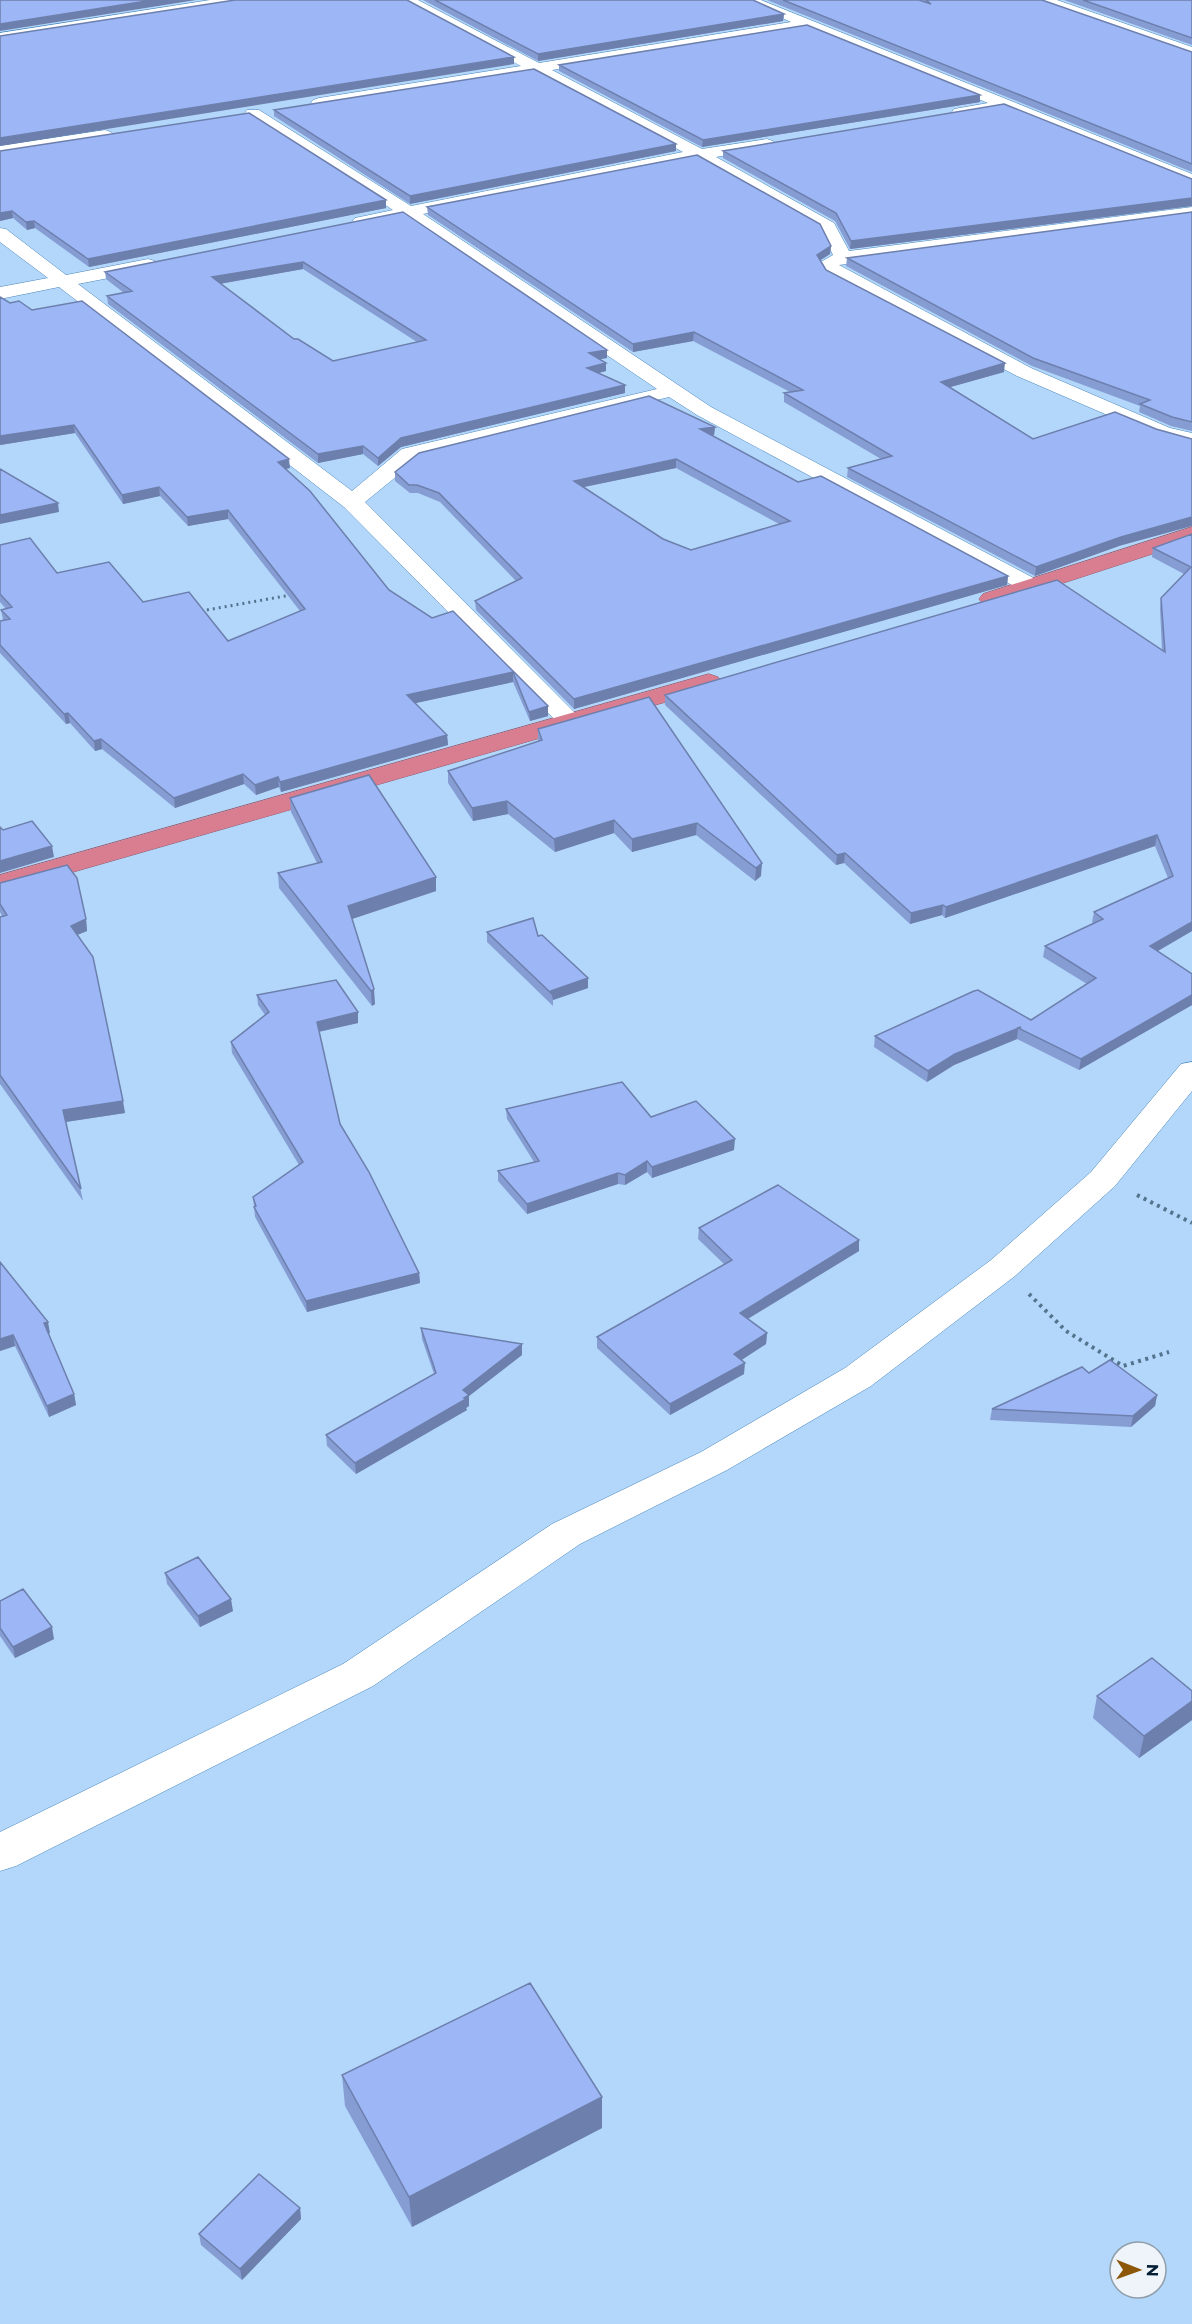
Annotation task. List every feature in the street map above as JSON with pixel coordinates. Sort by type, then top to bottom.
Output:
[{"type":"highway","points":[[965,607],[1192,534]]},
{"type":"highway","points":[[0,884],[729,676]]},
{"type":"street","points":[[0,37],[237,0]]},
{"type":"street","points":[[407,0],[701,155],[828,226],[843,257]]},
{"type":"street","points":[[749,0],[1192,180]]},
{"type":"street","points":[[1043,0],[1192,52]]},
{"type":"street","points":[[300,106],[808,24]]},
{"type":"street","points":[[937,116],[1008,104]]},
{"type":"street","points":[[276,109],[247,114],[408,213],[704,411],[1033,587]]},
{"type":"street","points":[[0,151],[126,132]]},
{"type":"street","points":[[339,226],[783,141]]},
{"type":"street","points":[[1192,212],[843,257],[828,263],[834,272],[1024,372],[1163,432],[1192,440]]},
{"type":"street","points":[[0,233],[352,502],[571,722]]},
{"type":"street","points":[[0,293],[166,261]]},
{"type":"street","points":[[352,502],[410,454],[674,390]]},
{"type":"street","points":[[0,1853],[358,1675],[566,1534],[714,1461],[858,1377],[1003,1268],[1103,1179],[1192,1071]]},
{"type":"path","points":[[190,612],[292,594]]},
{"type":"path","points":[[1103,1179],[1192,1223]]},
{"type":"path","points":[[1003,1268],[1066,1331],[1123,1366],[1169,1352]]},
{"type":"building","points":[[0,0],[153,0],[0,24]]},
{"type":"building","points":[[235,0],[407,0],[514,57],[0,138],[0,36]]},
{"type":"building","points":[[435,0],[753,0],[784,14],[538,54]]},
{"type":"building","points":[[783,0],[919,0],[931,4],[926,0],[1042,0],[1192,52],[1192,164]]},
{"type":"building","points":[[1083,0],[1192,0],[1192,38]]},
{"type":"building","points":[[807,25],[980,95],[703,140],[559,65]]},
{"type":"building","points":[[534,69],[676,144],[410,196],[274,110]]},
{"type":"building","points":[[1004,104],[1192,179],[1192,198],[851,241],[836,213],[723,151]]},
{"type":"building","points":[[249,113],[386,200],[88,259],[34,221],[26,222],[12,211],[0,213],[0,151]]},
{"type":"building","points":[[697,155],[820,224],[831,246],[817,255],[826,270],[1005,363],[941,382],[1033,439],[1115,412],[1156,429],[1192,439],[1192,517],[1121,537],[1036,567],[848,468],[892,456],[784,393],[803,390],[694,332],[633,344],[427,207]]},
{"type":"building","points":[[403,212],[607,350],[589,353],[606,363],[587,368],[625,385],[401,438],[378,458],[363,446],[318,454],[107,296],[132,291],[105,272]],"holes":[[[303,262],[426,340],[333,361],[298,339],[294,339],[212,277]]]},
{"type":"building","points":[[1192,212],[1192,422],[1172,417],[1140,404],[1150,400],[1033,358],[847,258]]},
{"type":"building","points":[[0,297],[10,303],[19,301],[32,310],[82,301],[289,459],[278,462],[310,491],[389,590],[432,618],[453,611],[548,706],[529,712],[513,672],[407,695],[447,735],[280,782],[278,777],[255,785],[243,774],[174,798],[101,739],[94,741],[68,713],[64,714],[0,645],[0,621],[10,619],[1,610],[12,607],[0,594],[0,545],[30,538],[57,573],[109,562],[143,602],[189,592],[228,641],[305,609],[228,510],[187,517],[159,487],[122,495],[74,425],[0,436]]},
{"type":"building","points":[[649,396],[715,427],[700,429],[798,482],[821,476],[1008,576],[574,699],[475,601],[522,578],[439,493],[417,485],[409,485],[395,472],[419,453]],"holes":[[[676,459],[790,521],[691,550],[663,539],[574,481]]]},
{"type":"building","points":[[0,469],[58,503],[0,515]]},
{"type":"building","points":[[1192,534],[1192,922],[1150,946],[1192,974],[1192,995],[1081,1059],[1018,1028],[955,1054],[928,1071],[875,1036],[978,990],[1031,1020],[1096,978],[1045,946],[1103,919],[1094,912],[1173,876],[1157,835],[946,907],[943,905],[911,913],[845,853],[837,855],[665,695],[1057,580],[1165,652],[1161,598],[1191,567],[1153,548]]},
{"type":"building","points":[[649,697],[762,863],[756,868],[697,823],[632,839],[614,820],[554,839],[507,801],[472,808],[448,771],[542,740],[538,729]]},
{"type":"building","points":[[369,775],[436,877],[348,906],[374,989],[371,991],[278,873],[322,862],[290,798]]},
{"type":"building","points":[[32,821],[52,846],[0,861],[0,827],[3,830]]},
{"type":"building","points":[[67,865],[77,878],[86,919],[71,926],[93,957],[123,1101],[63,1110],[81,1189],[0,1075],[0,917],[7,915],[0,904],[0,883]]},
{"type":"building","points":[[533,918],[538,936],[542,935],[588,978],[551,991],[553,995],[487,932]]},
{"type":"building","points":[[336,980],[358,1012],[317,1022],[340,1124],[369,1172],[419,1273],[306,1301],[254,1207],[256,1206],[253,1197],[303,1162],[231,1042],[269,1012],[257,995]]},
{"type":"building","points":[[622,1082],[651,1117],[696,1101],[735,1139],[652,1167],[647,1161],[625,1175],[618,1173],[527,1204],[498,1171],[539,1161],[506,1109]]},
{"type":"building","points":[[778,1185],[859,1240],[740,1313],[767,1333],[734,1354],[745,1363],[670,1404],[597,1337],[732,1260],[699,1228]]},
{"type":"building","points":[[0,1262],[48,1322],[44,1323],[74,1394],[47,1406],[13,1335],[0,1339]]},
{"type":"building","points":[[421,1328],[522,1344],[463,1390],[469,1395],[464,1398],[466,1399],[355,1463],[326,1435],[436,1373]]},
{"type":"building","points":[[1110,1360],[1157,1395],[1133,1416],[992,1409],[1082,1367],[1089,1373]]},
{"type":"building","points":[[198,1557],[231,1599],[198,1616],[165,1573]]},
{"type":"building","points":[[23,1589],[52,1627],[13,1647],[0,1628],[0,1601]]},
{"type":"building","points":[[1152,1658],[1192,1691],[1192,1701],[1144,1736],[1097,1696]]},
{"type":"building","points":[[530,1983],[602,2097],[409,2197],[342,2075]]},
{"type":"building","points":[[259,2174],[300,2208],[240,2269],[199,2234]]}]
